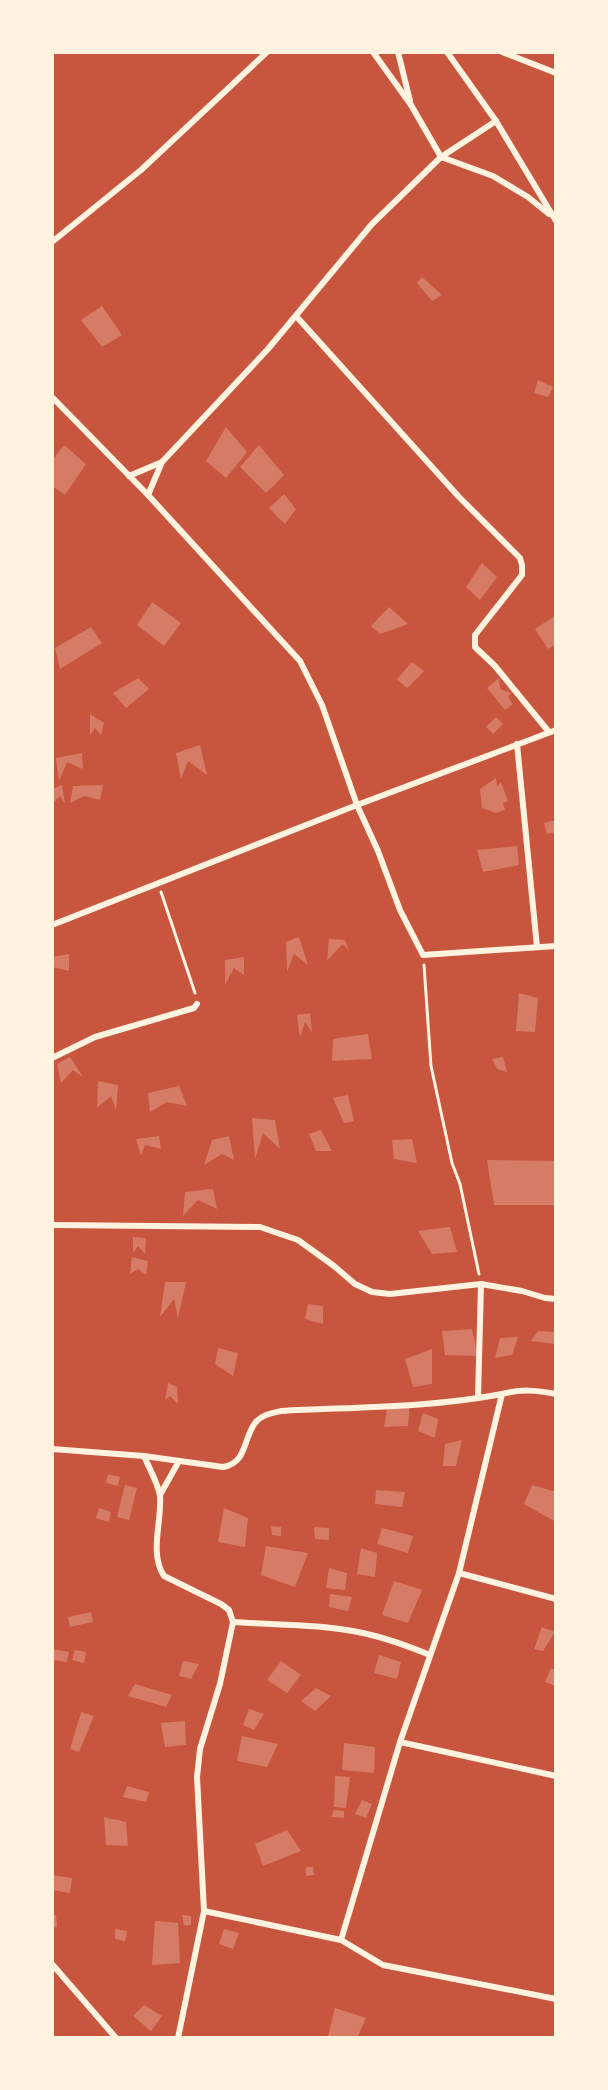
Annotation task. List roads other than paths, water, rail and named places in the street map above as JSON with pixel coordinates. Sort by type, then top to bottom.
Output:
[{"type":"street","points":[[52,242],[141,170],[267,52]]},
{"type":"street","points":[[373,52],[411,105],[441,158],[493,176],[528,197],[555,219]]},
{"type":"street","points":[[398,52],[411,105]]},
{"type":"street","points":[[447,52],[496,121],[555,219]]},
{"type":"street","points":[[502,52],[555,73]]},
{"type":"street","points":[[148,495],[162,462],[268,349],[372,224],[441,158],[496,121]]},
{"type":"street","points":[[52,925],[552,731],[495,666],[475,647],[474,642],[475,635],[522,575],[520,558],[459,497],[296,315]]},
{"type":"street","points":[[52,397],[148,495],[300,662],[322,705],[357,805],[378,851],[400,910],[423,955],[555,946]]},
{"type":"street","points":[[129,476],[162,462]]},
{"type":"street","points":[[517,744],[537,947]]},
{"type":"street","points":[[52,1058],[95,1037],[194,1008],[197,1004]]},
{"type":"street","points":[[52,1225],[260,1227],[298,1240],[355,1284],[372,1292],[390,1294],[481,1284],[555,1299]]},
{"type":"street","points":[[478,1398],[481,1284]]},
{"type":"street","points":[[52,1449],[144,1456],[223,1467],[232,1465],[239,1459],[255,1422],[264,1415],[281,1411],[478,1398],[519,1390],[555,1394]]},
{"type":"street","points":[[341,1940],[400,1742],[459,1573],[502,1394]]},
{"type":"street","points":[[144,1456],[160,1495],[157,1557],[159,1568],[164,1576],[221,1604],[229,1610],[233,1622],[220,1684],[200,1749],[197,1777],[204,1911],[178,2037]]},
{"type":"street","points":[[160,1495],[179,1461]]},
{"type":"street","points":[[459,1573],[555,1599]]},
{"type":"street","points":[[233,1622],[322,1627],[364,1633],[400,1643],[430,1655]]},
{"type":"street","points":[[400,1742],[555,1776]]},
{"type":"street","points":[[204,1911],[341,1940],[383,1965],[555,1999]]},
{"type":"street","points":[[52,1964],[116,2037]]}]
